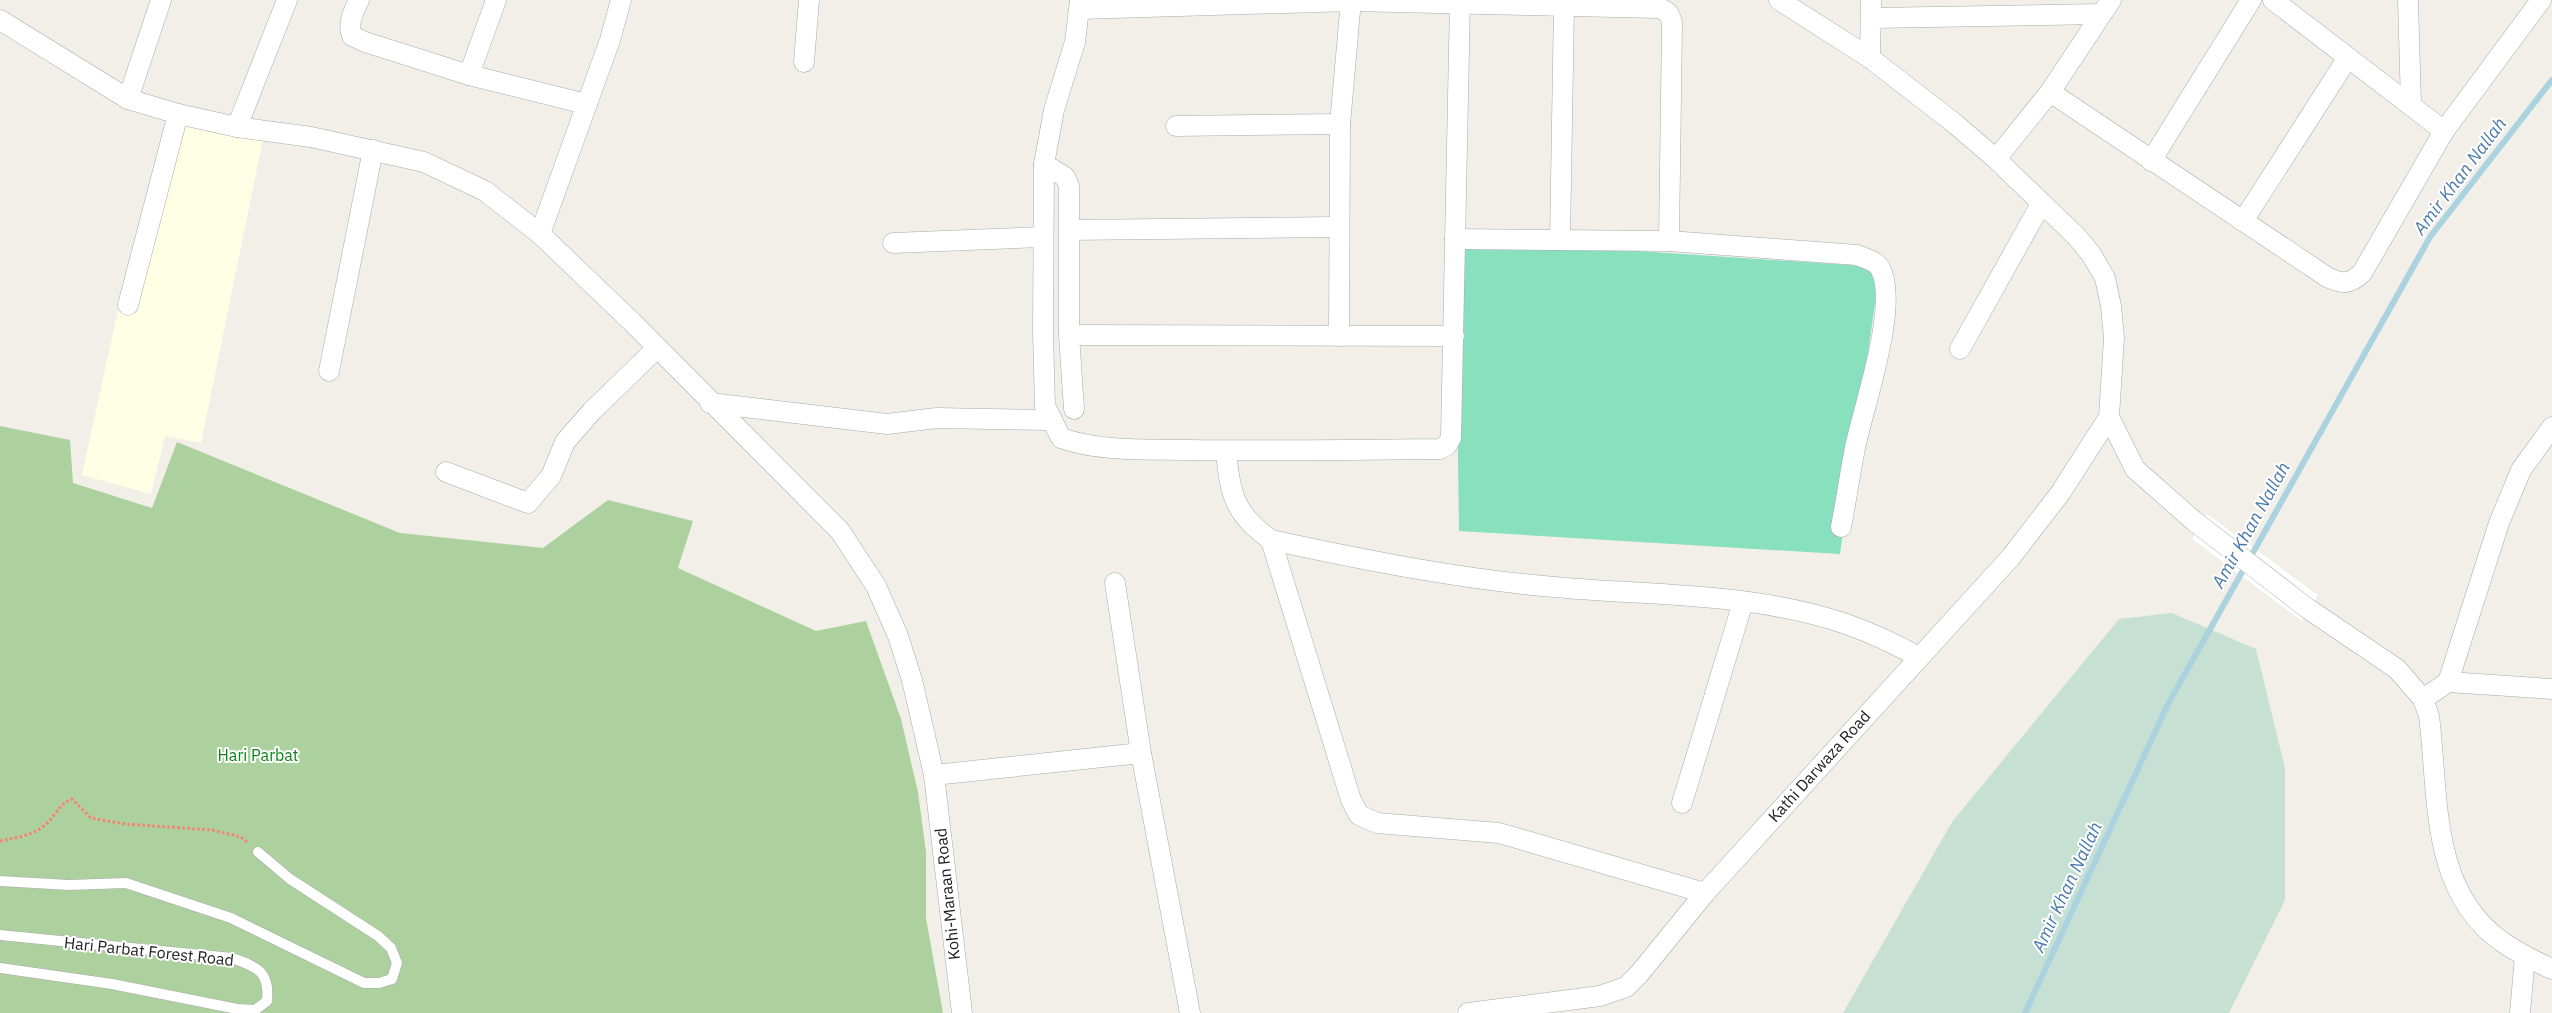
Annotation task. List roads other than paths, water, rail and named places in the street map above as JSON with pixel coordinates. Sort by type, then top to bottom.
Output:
[{"type":"street","points":[[128,98],[161,0]]},
{"type":"street","points":[[237,127],[287,0]]},
{"type":"street","points":[[360,0],[350,23],[352,36],[469,75],[586,104]]},
{"type":"street","points":[[469,75],[496,0]]},
{"type":"street","points":[[540,234],[610,40],[621,0]]},
{"type":"street","points":[[804,62],[809,0]]},
{"type":"street","points":[[1339,336],[1338,227],[1340,124],[1351,0]]},
{"type":"street","points":[[1460,1],[1454,336],[1451,438],[1447,446],[1440,449],[1148,449],[1079,444],[1061,438],[1045,406],[1044,164],[1048,135],[1075,42],[1080,4],[1351,0],[1460,1],[1659,8],[1671,15],[1672,24],[1669,241]]},
{"type":"street","points":[[1779,0],[1870,58],[1996,159],[2076,236],[2091,254],[2105,278],[2111,306],[2114,338],[2109,417],[2135,469],[2194,521],[2307,608],[2397,669],[2423,699],[2429,716],[2432,737],[2440,839],[2448,867],[2462,895],[2478,919],[2500,941],[2552,969]]},
{"type":"street","points":[[2151,160],[2251,0]]},
{"type":"street","points":[[2408,0],[2411,105]]},
{"type":"street","points":[[2050,92],[2327,277],[2342,284],[2354,281],[2362,273],[2444,132],[2540,0]]},
{"type":"street","points":[[2283,3],[2347,59],[2411,105],[2444,132]]},
{"type":"street","points":[[1560,240],[1564,5]]},
{"type":"street","points":[[1870,58],[1872,9],[2106,7]]},
{"type":"street","points":[[1996,159],[2050,92],[2106,7]]},
{"type":"street","name":"Kohi-Maraan Road","points":[[0,20],[128,98],[178,114],[237,127],[311,137],[424,162],[485,191],[540,234],[840,531],[876,586],[898,636],[912,680],[934,775],[962,1013]]},
{"type":"street","points":[[2243,221],[2347,59]]},
{"type":"street","points":[[128,305],[178,114]]},
{"type":"street","points":[[1176,126],[1340,124]]},
{"type":"street","points":[[329,371],[373,150]]},
{"type":"street","points":[[1044,164],[1068,180],[1070,230],[1069,335],[1074,409]]},
{"type":"street","points":[[1960,349],[2041,204]]},
{"type":"street","points":[[1070,230],[1338,227]]},
{"type":"street","points":[[894,243],[1043,237]]},
{"type":"street","points":[[1455,239],[1669,241],[1857,255],[1880,267],[1885,289],[1883,326],[1875,368],[1855,447],[1842,527]]},
{"type":"street","points":[[1069,335],[1454,336]]},
{"type":"street","points":[[446,472],[528,503],[551,476],[565,442],[592,411],[657,348]]},
{"type":"street","points":[[710,402],[887,424],[937,418],[1051,420]]},
{"type":"street","name":"Kathi Darwaza Road","points":[[1468,1013],[1612,993],[1626,987],[1639,974],[1705,893],[2011,557],[2061,492],[2109,417]]},
{"type":"street","points":[[2423,699],[2448,682],[2502,514],[2521,470],[2552,427]]},
{"type":"street","points":[[1226,450],[1229,482],[1237,505],[1251,526],[1271,540],[1442,572],[1534,585],[1743,602],[1783,608],[1845,624],[1882,638],[1919,657]]},
{"type":"street","points":[[1271,540],[1350,800],[1359,815],[1377,823],[1499,834],[1705,893]]},
{"type":"street","points":[[1115,583],[1127,645],[1142,752],[1190,1013]]},
{"type":"street","points":[[1682,803],[1743,602]]},
{"type":"street","points":[[2448,682],[2552,689]]},
{"type":"street","points":[[934,775],[1142,752]]},
{"type":"street","points":[[2520,1013],[2525,956]]},
{"type":"street","points":[[1607,1013],[1612,993]]},
{"type":"lane","points":[[0,881],[69,885],[126,883],[231,918],[364,983],[379,983],[392,979],[397,963],[391,948],[378,936],[290,879],[258,852]]},
{"type":"lane","name":"Hari Parbat Forest Road","points":[[0,935],[232,958],[249,964],[262,972],[269,985],[267,1001],[254,1010],[237,1009],[112,984],[0,968]]},
{"type":"waterway","name":"Amir Khan Nallah","points":[[2025,1013],[2168,704],[2430,237],[2552,80]]},
{"type":"park label","name":"Hari Parbat","points":[[258,755]]}]
